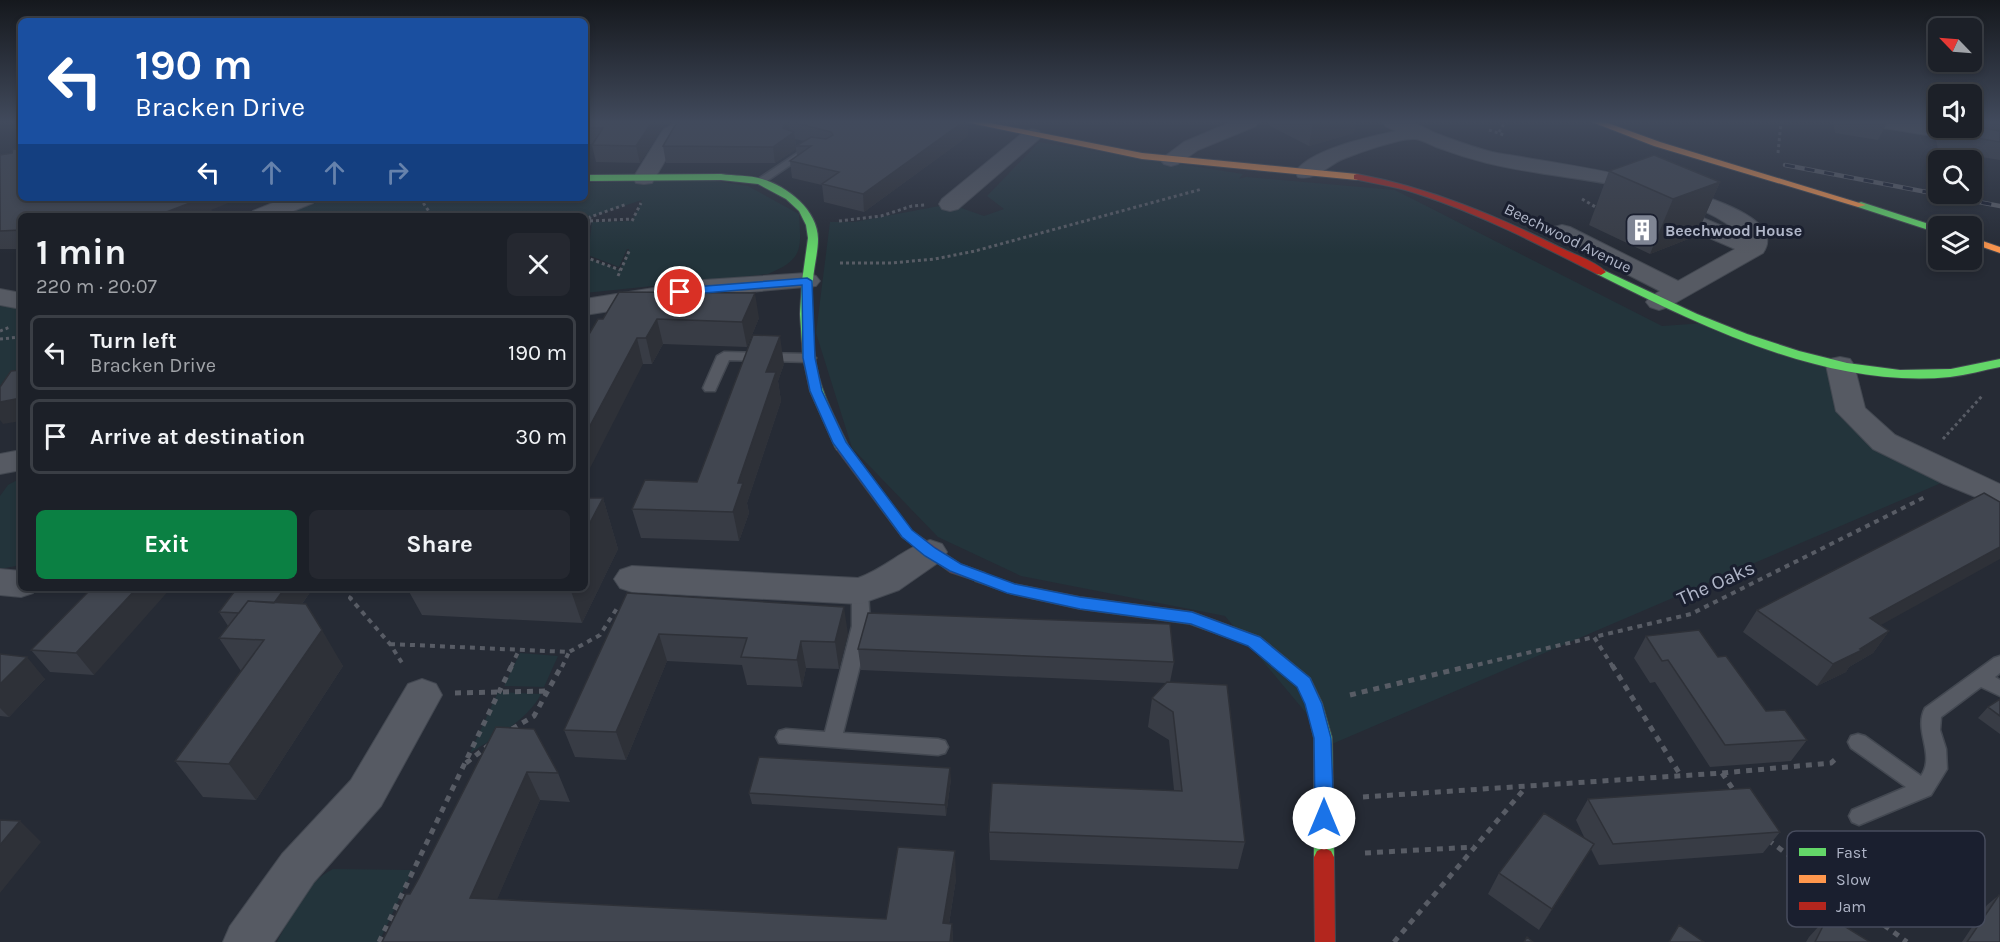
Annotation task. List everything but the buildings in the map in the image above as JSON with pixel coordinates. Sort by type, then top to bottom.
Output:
[{"type":"street","points":[[644,178],[651,166]]},
{"type":"street","points":[[950,204],[995,166]]},
{"type":"street","name":"Beechwood Avenue","points":[[1237,166],[1392,183],[1453,202],[1669,297],[1742,338],[1840,365],[1923,377],[1974,372],[2000,363]]},
{"type":"street","points":[[1306,172],[1316,166]]},
{"type":"street","points":[[1532,166],[1598,178],[1610,187],[1755,248],[1669,297],[1562,232]]},
{"type":"street","points":[[1733,166],[1928,227]]},
{"type":"street","points":[[588,178],[721,177],[760,181],[789,197],[802,210],[811,225],[813,238],[808,272],[809,358],[816,391],[839,443],[907,534],[930,552],[956,568],[1012,589],[1080,603],[1192,618],[1254,641],[1304,682],[1314,704],[1323,738],[1325,942]]},
{"type":"street","points":[[268,213],[298,201]]},
{"type":"street","points":[[1982,243],[2000,249]]},
{"type":"street","points":[[588,307],[808,272]]},
{"type":"street","points":[[0,297],[18,300]]},
{"type":"street","points":[[1840,365],[1851,411],[1884,442],[1954,477],[2000,496]]},
{"type":"street","points":[[0,464],[18,461]]},
{"type":"street","points":[[632,579],[807,591],[860,591],[887,581],[930,552]]},
{"type":"street","points":[[0,582],[18,584]]},
{"type":"street","points":[[247,942],[298,868],[366,794],[422,695]]},
{"type":"lane","points":[[760,181],[785,166]]},
{"type":"lane","points":[[710,388],[724,356],[809,358]]},
{"type":"lane","points":[[832,740],[861,626],[860,591]]},
{"type":"lane","points":[[1859,816],[1924,789],[1937,769],[1936,749],[1930,730],[1932,713],[2000,663]]},
{"type":"lane","points":[[1981,677],[2000,689]]},
{"type":"lane","points":[[786,737],[938,747]]},
{"type":"lane","points":[[1858,742],[1924,789]]},
{"type":"path","points":[[808,272],[935,259],[975,251],[1246,177],[1249,167]]},
{"type":"path","points":[[588,229],[590,217],[642,200]]},
{"type":"path","points":[[811,225],[881,216],[912,206],[950,204]]},
{"type":"path","points":[[590,221],[632,219]]},
{"type":"path","points":[[588,257],[620,270]]},
{"type":"path","points":[[0,339],[18,337]]},
{"type":"path","points":[[1922,462],[1985,393],[1974,372]]},
{"type":"path","name":"The Oaks","points":[[1314,704],[1691,614],[1942,488],[1954,477]]},
{"type":"path","points":[[390,644],[569,652],[589,643],[607,630],[632,579]]},
{"type":"path","points":[[355,591],[350,598],[390,644],[422,695],[499,690],[550,691]]},
{"type":"path","points":[[1594,637],[1681,776]]},
{"type":"path","points":[[379,942],[519,650]]},
{"type":"path","points":[[508,732],[534,716],[550,691],[569,652]]},
{"type":"path","points":[[464,765],[499,737]]},
{"type":"path","points":[[1324,799],[1681,776],[1831,763],[1858,742]]},
{"type":"path","points":[[1722,773],[1740,799]]},
{"type":"path","points":[[1394,942],[1526,786]]},
{"type":"path","points":[[1764,835],[1770,844],[1787,856]]},
{"type":"path","points":[[1324,856],[1475,847]]},
{"type":"path","points":[[1886,927],[1907,942]]},
{"type":"shaded area","points":[[1016,166],[1192,166],[1243,174],[1239,179],[1246,177],[1395,190],[1662,326],[1705,323],[1840,365],[1871,434],[1955,477],[1332,744],[1225,616],[1021,576],[938,537],[852,448],[816,333],[830,222],[854,222],[950,204],[984,216],[1004,209],[987,196]]},
{"type":"shaded area","points":[[703,179],[748,186],[799,214],[798,252],[780,269],[768,274],[588,293],[588,258],[620,270],[629,249],[619,267],[588,255],[592,222],[632,221],[642,200],[590,217],[588,230],[588,213],[286,213],[321,201],[588,201],[588,183]]},
{"type":"shaded area","points":[[0,306],[18,308],[18,383],[0,386]]},
{"type":"shaded area","points":[[18,480],[18,566],[0,569],[0,496],[8,485]]},
{"type":"shaded area","points":[[520,653],[558,656],[544,687],[504,686]]},
{"type":"shaded area","points":[[498,692],[541,694],[519,720],[500,735],[470,753]]},
{"type":"shaded area","points":[[333,869],[413,870],[379,942],[277,942],[306,891]]},
{"type":"railway","points":[[1790,166],[2000,206]]},
{"type":"traffic: fast","points":[[588,178],[721,177],[760,181],[789,197],[803,210],[811,225],[813,238],[807,281],[806,314],[809,358],[816,391],[842,447]]},
{"type":"traffic: fast","points":[[1861,205],[1928,227]]},
{"type":"traffic: fast","points":[[1601,272],[1693,316],[1743,336],[1795,354],[1847,367],[1900,374],[1951,373],[2000,363]]},
{"type":"traffic: fast","points":[[980,577],[1012,589],[1080,603],[1192,618],[1254,641],[1304,683],[1314,703],[1323,738],[1324,857]]},
{"type":"traffic: slow","points":[[1244,166],[1357,177]]},
{"type":"traffic: slow","points":[[1730,166],[1861,205]]},
{"type":"traffic: slow","points":[[1982,244],[2000,250]]},
{"type":"traffic: jam","points":[[1357,177],[1390,183],[1452,202],[1513,228],[1601,272]]},
{"type":"traffic: jam","points":[[842,447],[907,534],[955,568],[980,577]]},
{"type":"traffic: jam","points":[[1324,857],[1325,942]]},
{"type":"place","name":"Beechwood House","points":[[1642,230]]},
{"type":"route","points":[[680,292],[704,288],[807,281],[806,315],[809,358],[816,391],[839,443],[907,534],[956,568],[1012,589],[1080,603],[1192,618],[1254,641],[1304,682],[1314,704],[1323,738],[1324,818]]}]
